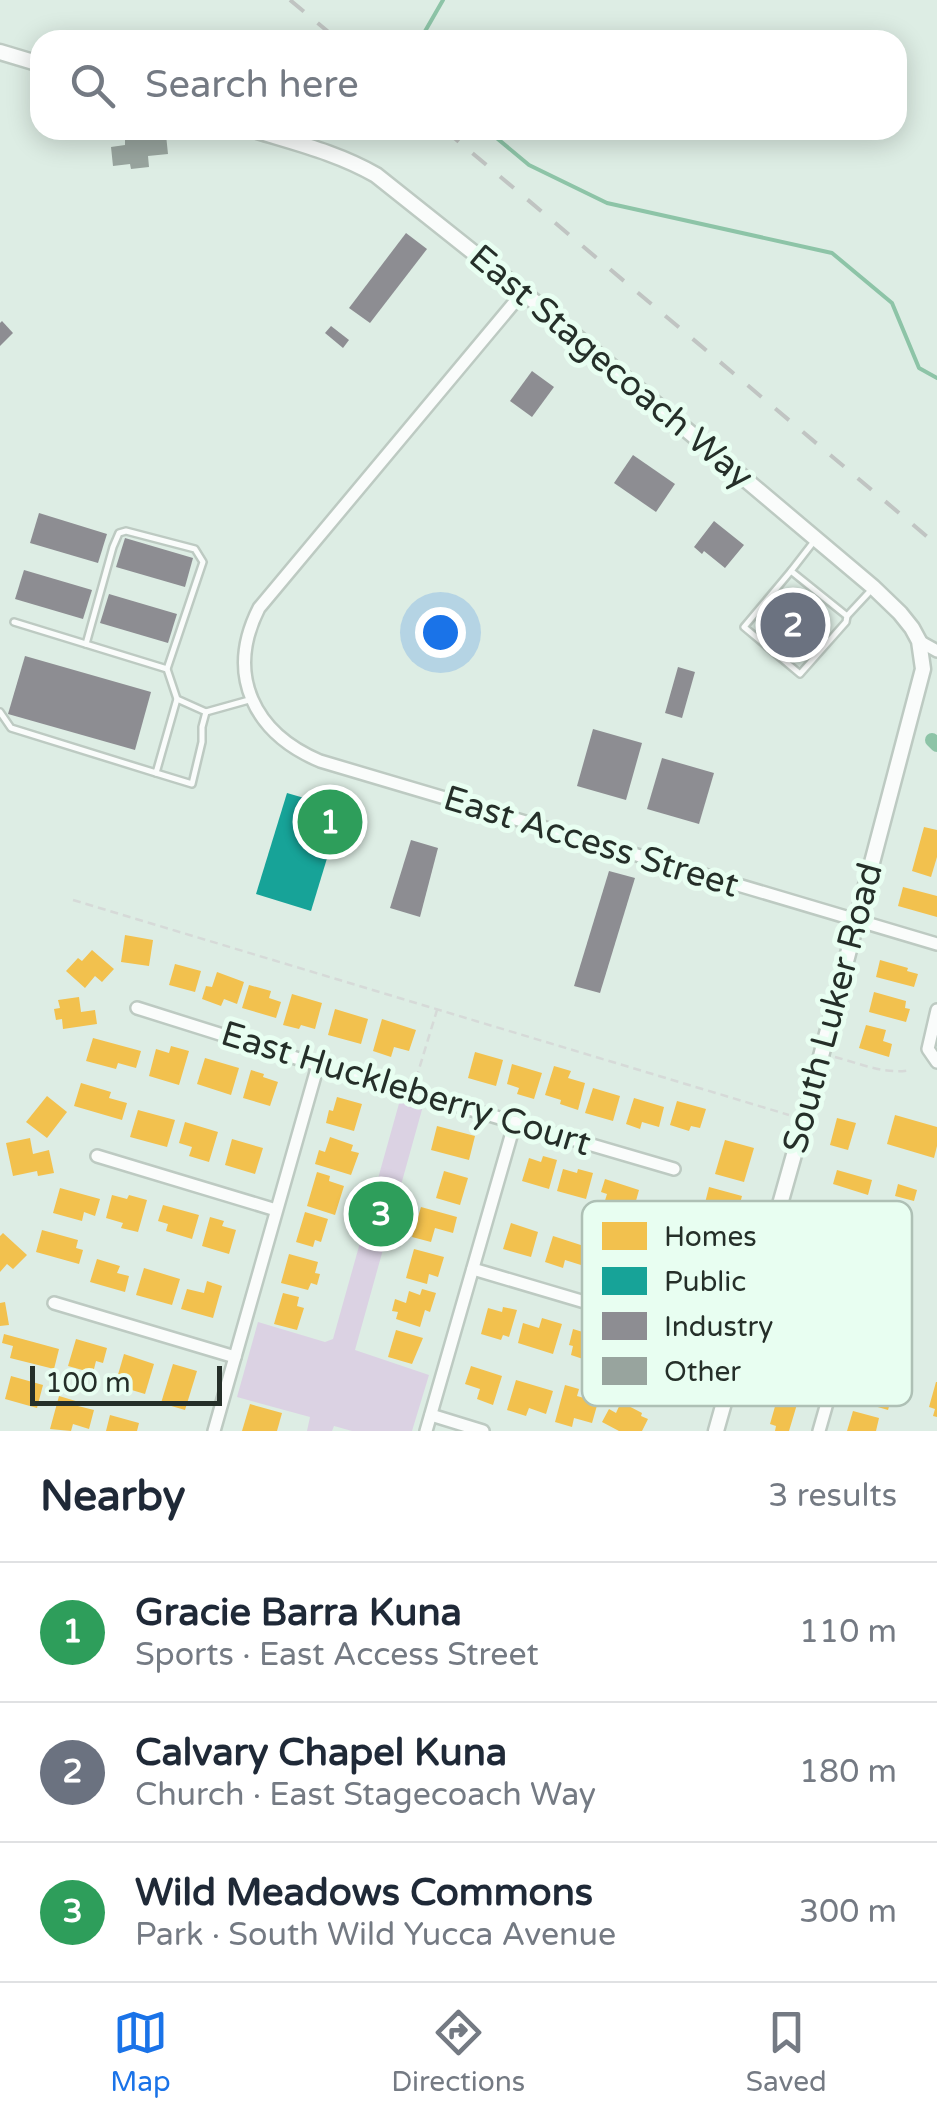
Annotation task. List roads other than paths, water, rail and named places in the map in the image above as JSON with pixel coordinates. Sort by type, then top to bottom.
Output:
[{"type":"street","points":[[0,52],[30,61]]},
{"type":"street","name":"East Stagecoach Way","points":[[286,140],[366,169],[523,292],[817,538],[900,613],[919,641],[937,651]]},
{"type":"street","name":"East Access Street","points":[[523,292],[259,608],[244,653],[247,684],[259,714],[295,751],[320,761],[937,944]]},
{"type":"street","name":"South Luker Road","points":[[781,1201],[923,670],[919,641]]},
{"type":"street","name":"East Huckleberry Court","points":[[138,1008],[674,1168]]},
{"type":"street","points":[[934,1059],[928,1042],[937,1010]]},
{"type":"street","points":[[214,1431],[318,1064]]},
{"type":"street","points":[[426,1431],[515,1122]]},
{"type":"street","points":[[97,1156],[276,1210]]},
{"type":"street","points":[[473,1269],[582,1301]]},
{"type":"street","points":[[54,1303],[235,1356]]},
{"type":"street","name":"South Luker Road","points":[[716,1431],[723,1406]]},
{"type":"street","points":[[820,1431],[827,1406]]},
{"type":"street","points":[[431,1415],[483,1431]]},
{"type":"lane","points":[[86,644],[119,534],[126,531],[195,550],[203,562],[167,669],[178,700],[156,773]]},
{"type":"lane","points":[[817,538],[744,627],[800,674],[873,587]]},
{"type":"lane","points":[[791,571],[847,616]]},
{"type":"lane","points":[[14,622],[167,669]]},
{"type":"lane","points":[[178,700],[206,712],[252,700]]},
{"type":"lane","points":[[0,712],[11,728],[192,784],[206,712]]},
{"type":"waterway","points":[[426,30],[443,0]]},
{"type":"waterway","points":[[499,140],[529,165],[607,203],[832,253],[892,303],[919,368],[937,378]]},
{"type":"waterway","points":[[932,740],[937,745]]},
{"type":"railway","points":[[290,0],[326,30]]},
{"type":"railway","points":[[457,140],[937,545]]},
{"type":"place","name":"Calvary Chapel Kuna","points":[[793,625]]},
{"type":"place","name":"Gracie Barra Kuna","points":[[330,822]]},
{"type":"place","name":"Wild Meadows Commons","points":[[381,1214]]}]
